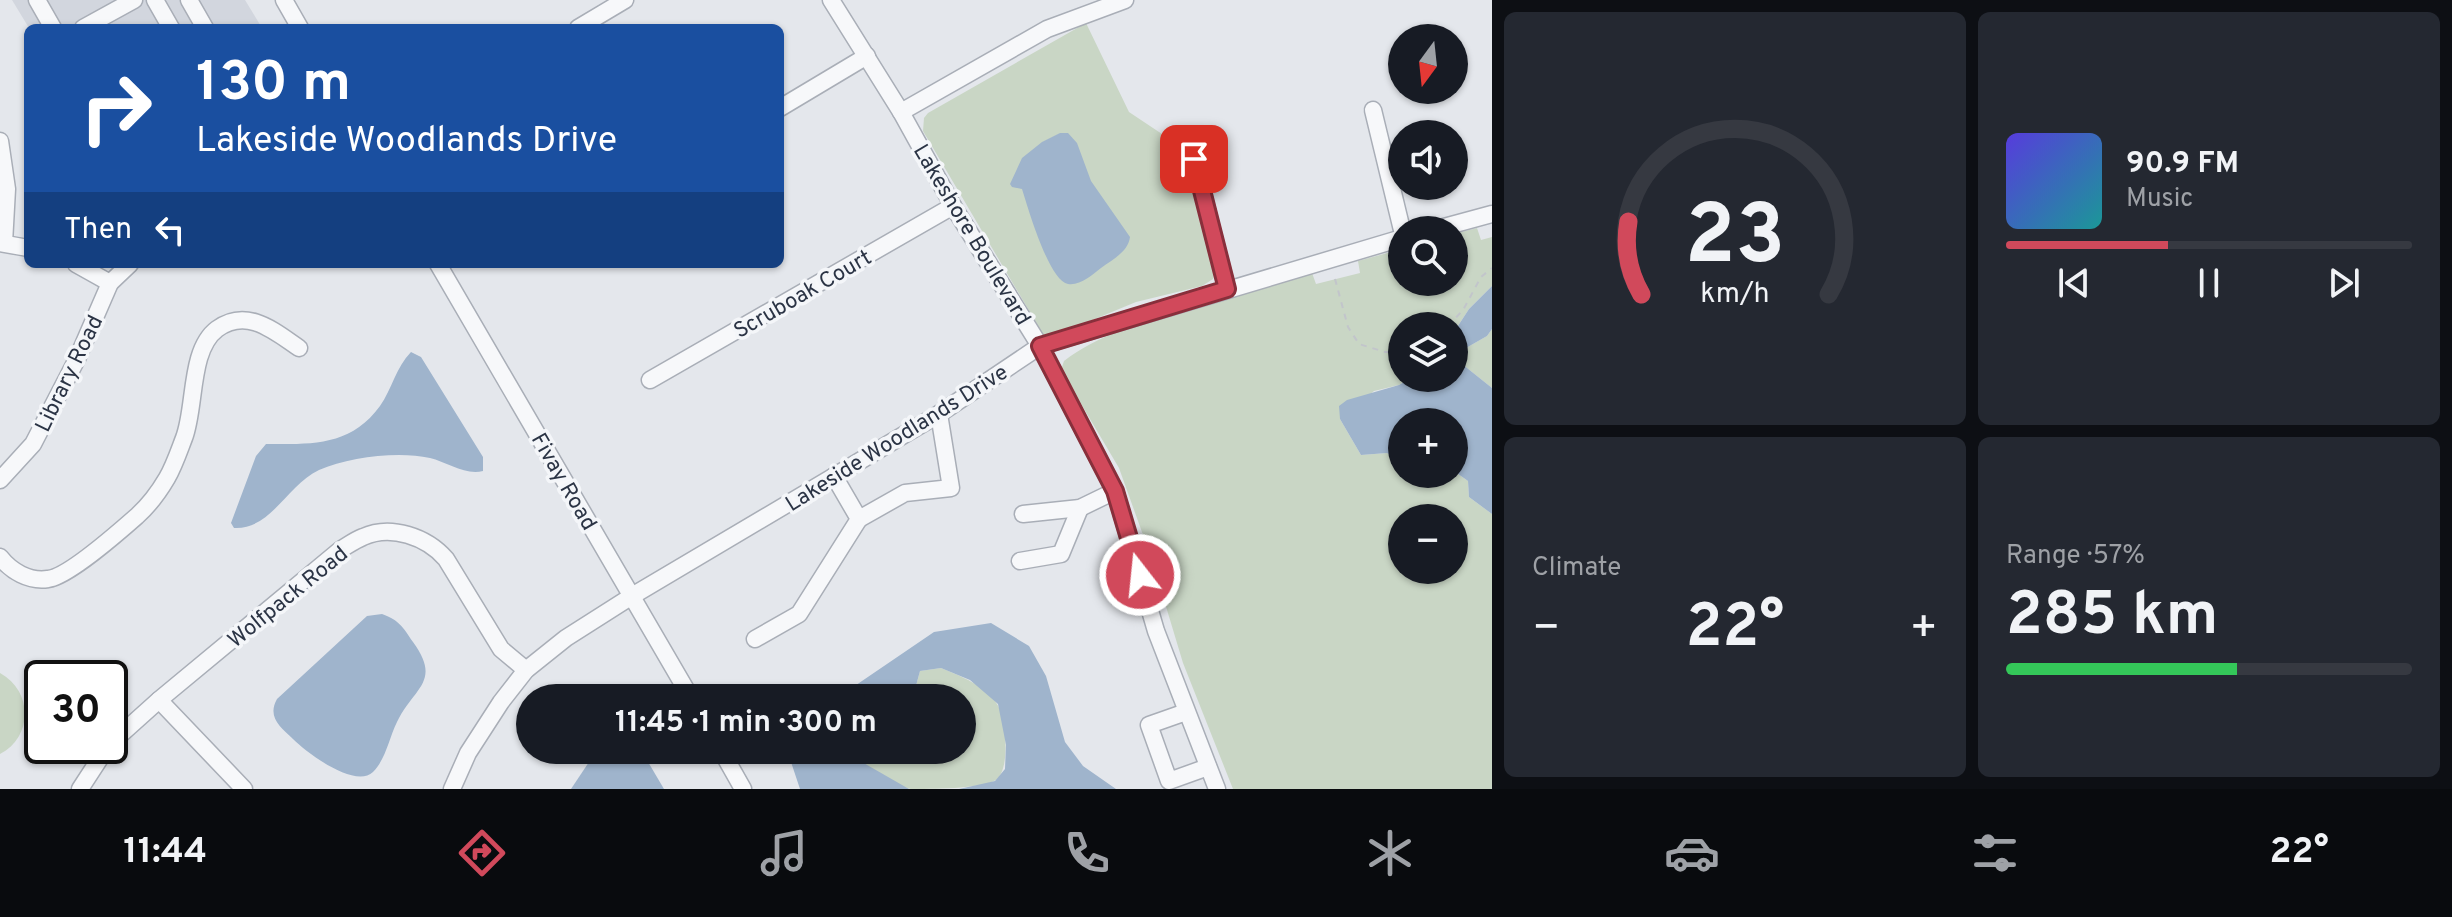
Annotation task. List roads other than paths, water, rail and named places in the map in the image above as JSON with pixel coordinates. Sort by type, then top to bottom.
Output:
[{"type":"street","points":[[37,0],[51,24]]},
{"type":"street","points":[[90,24],[134,0]]},
{"type":"street","points":[[155,0],[169,24]]},
{"type":"street","points":[[189,0],[203,24]]},
{"type":"street","points":[[284,0],[298,24]]},
{"type":"street","points":[[585,24],[625,0]]},
{"type":"street","name":"Lakeshore Boulevard","points":[[831,0],[1040,346],[1115,491],[1156,631],[1217,789]]},
{"type":"street","points":[[901,112],[1047,29],[1125,0]]},
{"type":"street","points":[[784,106],[867,56]]},
{"type":"street","points":[[1373,110],[1399,216]]},
{"type":"street","points":[[0,141],[7,189],[2,243],[24,247]]},
{"type":"street","points":[[1194,159],[1227,289]]},
{"type":"street","name":"Scruboak Court","points":[[650,380],[953,206]]},
{"type":"street","points":[[1468,221],[1492,214]]},
{"type":"street","name":"Lakeside Woodlands Drive","points":[[452,789],[468,753],[501,702],[526,670],[566,638],[939,414],[1040,346],[1388,242]]},
{"type":"street","points":[[83,268],[110,283]]},
{"type":"street","name":"Library Road","points":[[0,480],[33,444],[77,359],[110,283],[126,268]]},
{"type":"street","name":"Fivay Road","points":[[440,268],[683,684]]},
{"type":"street","points":[[0,557],[7,566],[26,578],[48,579],[66,572],[139,514],[167,478],[185,435],[203,345],[217,329],[239,319],[262,323],[299,348]]},
{"type":"street","points":[[755,639],[799,614],[859,519],[905,493],[951,488],[939,414]]},
{"type":"street","points":[[834,476],[859,519]]},
{"type":"street","points":[[1023,514],[1080,508],[1115,491]]},
{"type":"street","points":[[1020,561],[1061,554],[1080,508]]},
{"type":"street","name":"Wolfpack Road","points":[[128,728],[340,550],[364,536],[388,531],[414,536],[435,546],[501,649],[526,670]]},
{"type":"street","points":[[159,700],[244,789]]},
{"type":"street","points":[[1186,712],[1149,725],[1169,781],[1208,767]]},
{"type":"street","name":"Wolfpack Road","points":[[80,789],[96,764]]},
{"type":"street","points":[[729,764],[743,789]]},
{"type":"water","points":[[1060,133],[1068,133],[1077,143],[1091,181],[1130,237],[1119,255],[1086,279],[1072,284],[1061,280],[1054,271],[1040,242],[1022,189],[1010,184],[1022,158]]},
{"type":"water","points":[[1492,286],[1492,329],[1487,336],[1468,347],[1467,312]]},
{"type":"water","points":[[411,352],[421,357],[483,457],[483,471],[463,470],[417,456],[374,456],[344,462],[308,477],[259,522],[234,528],[231,523],[256,456],[266,444],[314,443],[343,436],[356,429],[380,406]]},
{"type":"water","points":[[1468,369],[1492,388],[1492,514],[1469,497],[1468,408],[1388,408],[1388,454],[1361,455],[1340,419],[1339,406],[1347,400],[1388,388],[1388,392],[1468,392]]},
{"type":"water","points":[[382,614],[397,622],[406,632],[421,655],[425,676],[397,722],[377,767],[365,776],[355,776],[332,767],[300,745],[276,721],[274,705],[367,616]]},
{"type":"water","points":[[991,623],[1029,646],[1046,676],[1065,742],[1083,766],[1116,789],[959,789],[995,781],[1005,769],[1006,745],[998,704],[970,680],[941,668],[920,671],[916,684],[858,684],[934,632]]},
{"type":"water","points":[[588,764],[649,764],[664,789],[571,789]]},
{"type":"water","points":[[792,764],[865,764],[909,789],[800,789]]}]
